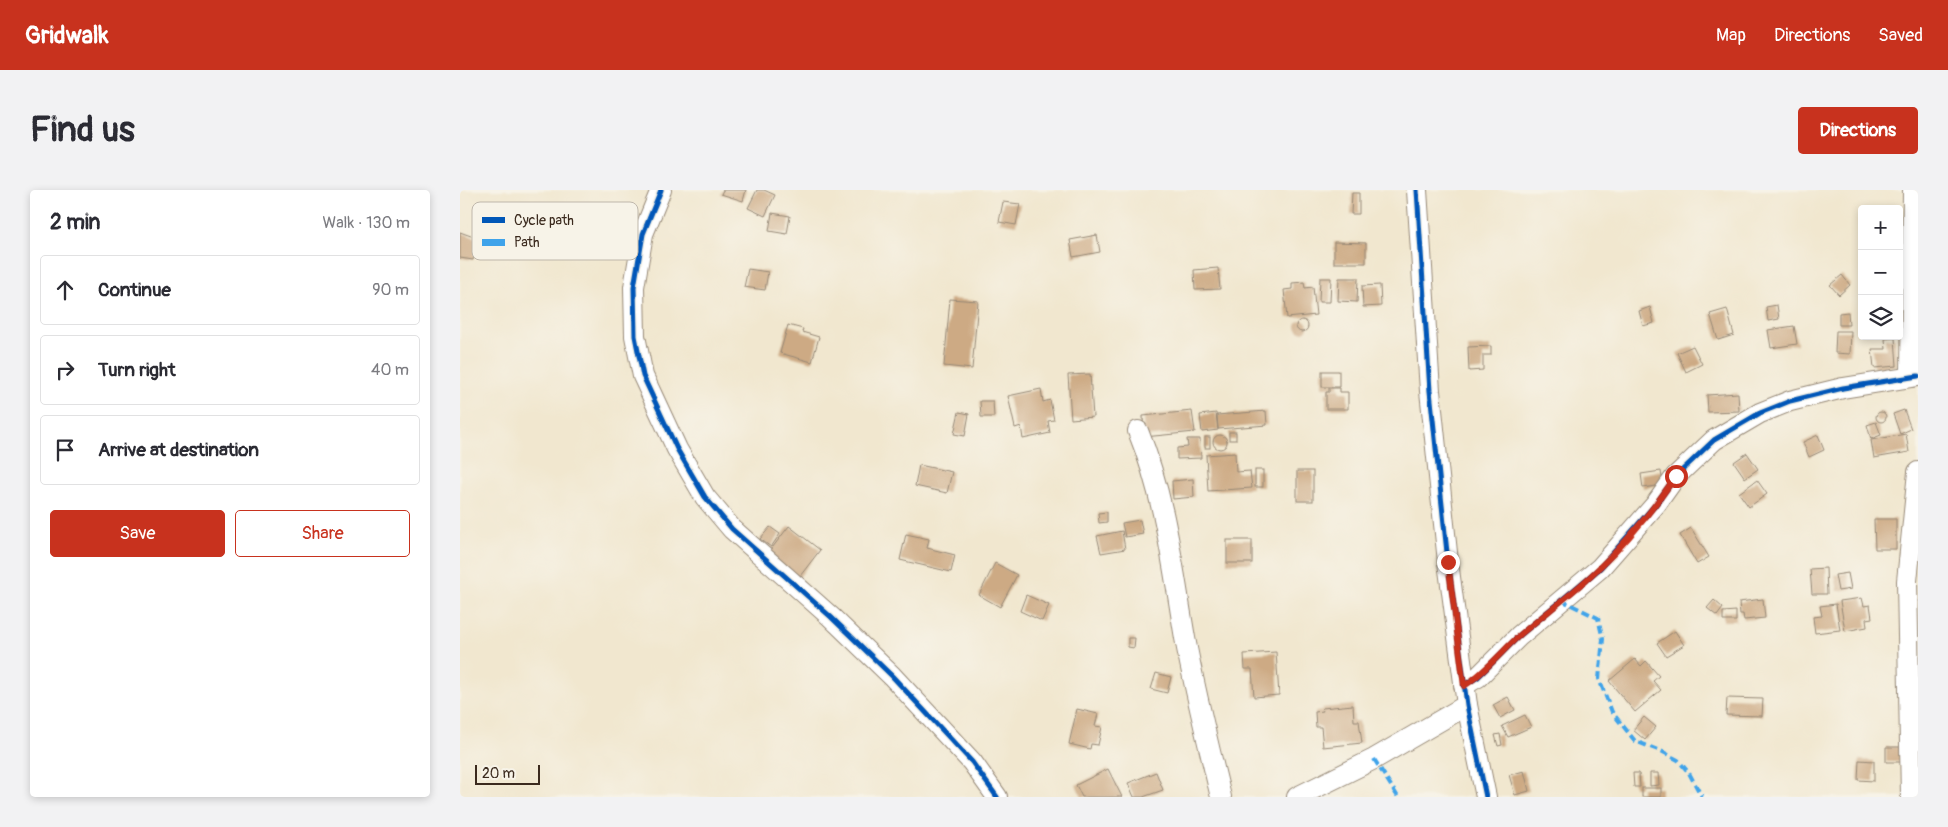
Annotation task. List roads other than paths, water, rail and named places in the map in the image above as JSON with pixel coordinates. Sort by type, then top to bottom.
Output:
[{"type":"street","points":[[661,190],[643,234],[634,286],[635,336],[643,376],[677,449],[705,497],[732,529],[831,617],[892,676],[972,762],[997,797]]},
{"type":"street","points":[[1417,190],[1430,391],[1448,562],[1465,695],[1486,797]]},
{"type":"street","points":[[1297,797],[1374,759],[1465,695],[1478,677],[1519,636],[1600,568],[1656,504],[1676,476],[1714,440],[1760,413],[1790,401],[1843,388],[1914,377],[1913,190]]},
{"type":"street","points":[[1138,432],[1152,470],[1163,515],[1186,644],[1221,797]]},
{"type":"street","points":[[1911,797],[1907,581],[1918,472]]}]
